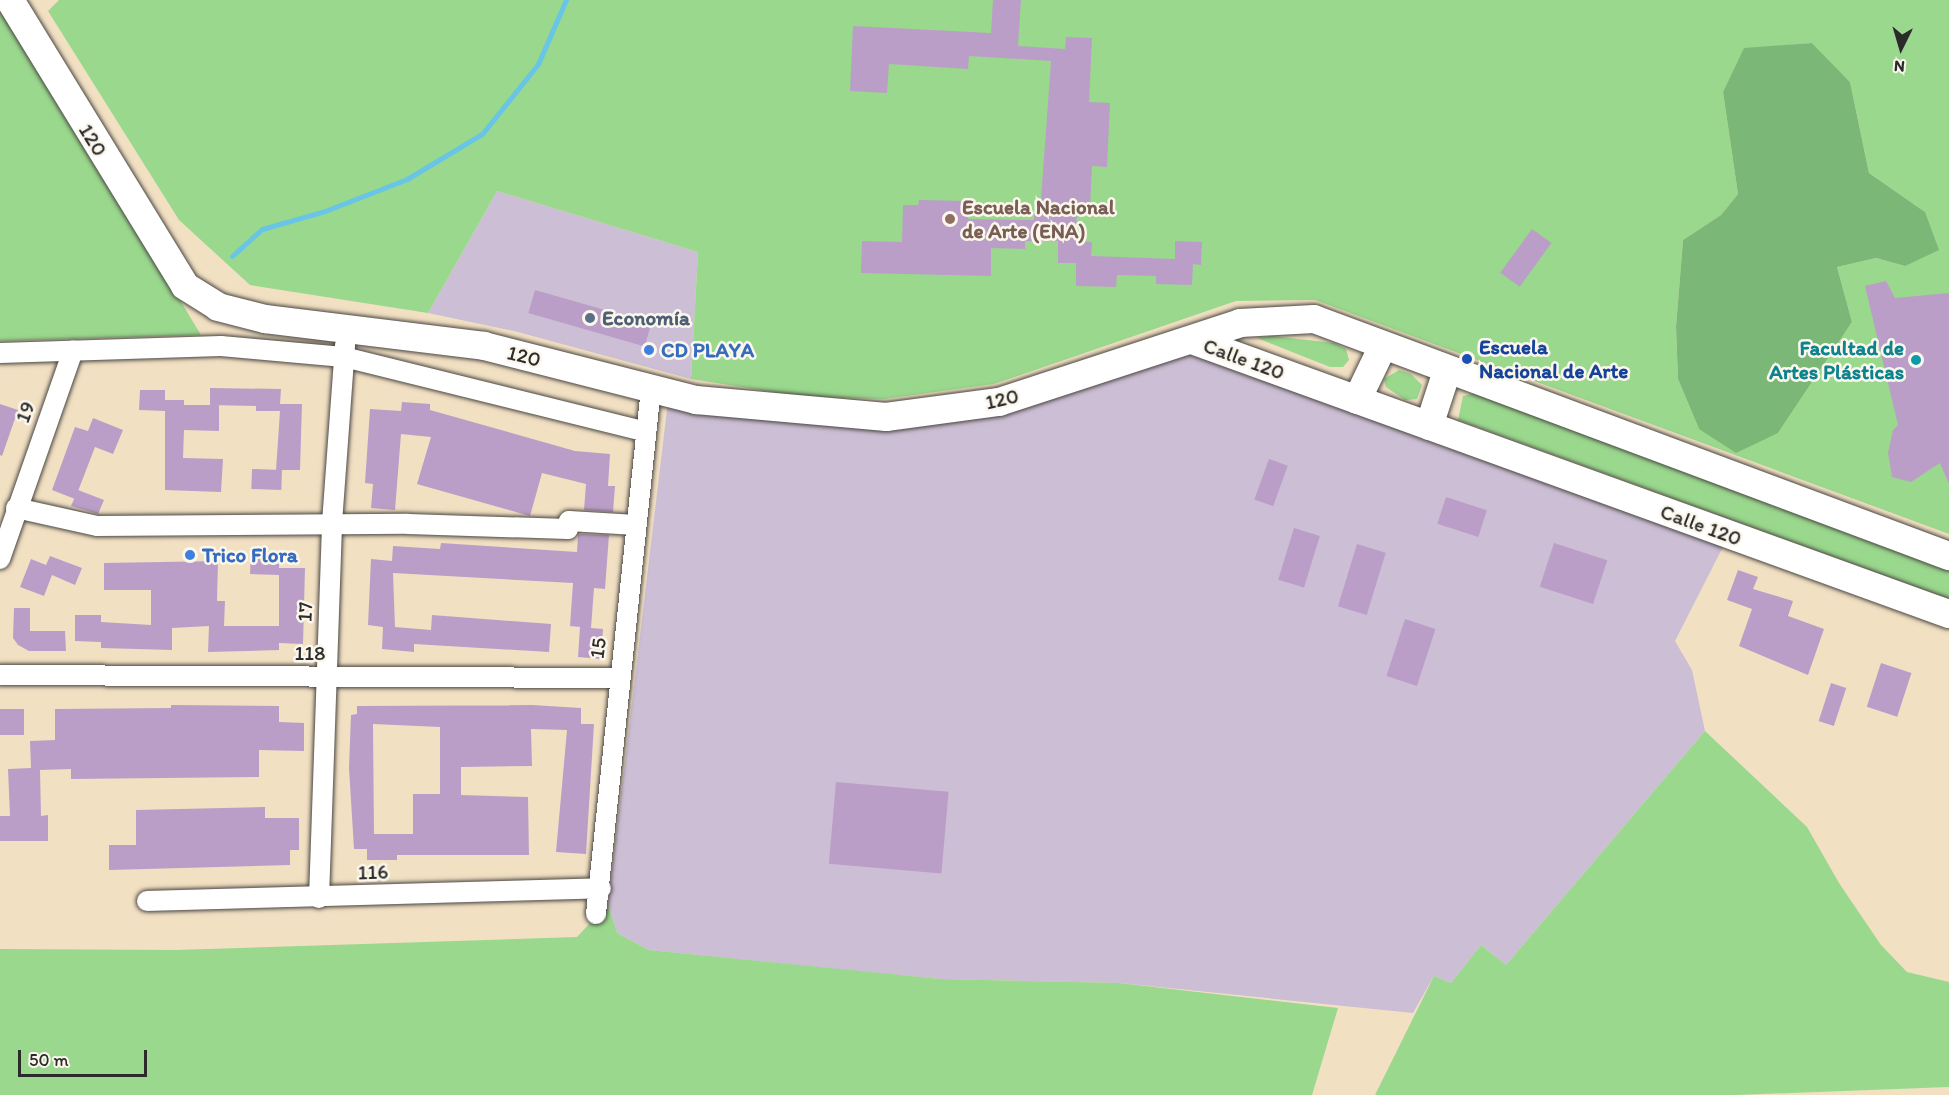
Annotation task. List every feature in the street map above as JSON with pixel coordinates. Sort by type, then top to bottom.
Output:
[{"type":"main road","name":"120","points":[[16,3],[185,286],[218,307],[264,319],[345,327],[484,346],[696,400],[886,417],[999,402],[1192,340]]},
{"type":"main road","name":"Calle 120","points":[[1192,340],[1240,323],[1314,319],[1447,371],[1949,556]]},
{"type":"main road","name":"Calle 120","points":[[1192,340],[1949,614]]},
{"type":"main road","points":[[1357,400],[1383,346]]},
{"type":"main road","points":[[1429,426],[1447,371]]},
{"type":"street","name":"17","points":[[319,898],[332,523],[345,327]]},
{"type":"street","points":[[0,353],[221,346],[344,357],[646,432]]},
{"type":"street","name":"19","points":[[0,559],[4,529],[16,508],[73,350]]},
{"type":"street","name":"15","points":[[596,914],[601,888],[619,678],[651,388]]},
{"type":"street","points":[[16,508],[97,526],[332,523],[568,529],[569,521],[636,525]]},
{"type":"street","name":"118","points":[[0,675],[619,678]]},
{"type":"street","name":"116","points":[[147,902],[601,888]]},
{"type":"shaded area","points":[[497,191],[698,252],[691,379],[514,331],[428,313]]},
{"type":"shaded area","points":[[1192,340],[1729,535],[1675,641],[1692,670],[1705,731],[1506,965],[1481,945],[1451,983],[1434,976],[1413,1013],[1119,983],[941,979],[865,972],[649,950],[617,933],[608,904],[669,393],[886,417]]},
{"type":"green space","points":[[59,0],[1949,0],[1949,534],[1315,300],[1236,301],[994,384],[884,399],[805,397],[691,379],[698,252],[497,191],[428,313],[250,285],[179,220],[48,11]],"holes":[[[1812,43],[1850,82],[1869,173],[1925,212],[1905,266],[1876,258],[1837,267],[1852,322],[1778,433],[1699,429],[1678,379],[1676,327],[1683,240],[1721,215],[1738,194],[1723,92],[1744,49]]]},
{"type":"green space","points":[[0,1],[201,335],[0,341]]},
{"type":"green space","points":[[1812,43],[1850,82],[1869,173],[1925,212],[1939,250],[1905,266],[1876,258],[1837,267],[1852,322],[1778,433],[1736,453],[1699,429],[1678,379],[1676,327],[1683,240],[1721,215],[1738,194],[1723,92],[1744,48]]},
{"type":"green space","points":[[1272,336],[1334,343],[1346,349],[1349,360],[1343,367],[1330,367],[1257,338]]},
{"type":"green space","points":[[1399,370],[1411,374],[1422,385],[1417,399],[1405,400],[1386,387],[1384,379]]},
{"type":"green space","points":[[1479,392],[1949,568],[1949,599],[1458,420],[1463,396]]},
{"type":"green space","points":[[1705,731],[1807,827],[1839,883],[1881,945],[1907,972],[1949,982],[1949,1087],[1736,1095],[1375,1095],[1434,976],[1451,983],[1481,945],[1506,965]]},
{"type":"green space","points":[[608,904],[617,933],[649,950],[941,979],[1119,983],[1338,1008],[1312,1095],[0,1095],[0,949],[176,950],[577,937]]},
{"type":"building","points":[[993,0],[1021,0],[1018,46],[1065,49],[1066,37],[1092,38],[1089,102],[1110,103],[1107,167],[1092,166],[1090,208],[1077,207],[1076,241],[1092,242],[1091,256],[1175,259],[1175,241],[1202,242],[1201,265],[1193,264],[1192,285],[1156,284],[1156,276],[1117,275],[1116,287],[1076,286],[1076,263],[1058,263],[1058,241],[1025,241],[1025,249],[991,248],[991,276],[861,273],[862,241],[902,242],[903,205],[918,205],[919,200],[968,201],[968,219],[1034,220],[1034,213],[1040,213],[1051,61],[969,56],[968,69],[889,64],[887,93],[850,91],[853,26],[991,33]]},
{"type":"building","points":[[1532,229],[1551,243],[1520,287],[1500,273]]},
{"type":"building","name":"Facultad de Artes Plásticas","points":[[1886,281],[1895,298],[1949,293],[1949,484],[1940,463],[1911,482],[1892,477],[1888,453],[1893,430],[1898,425],[1865,286]]},
{"type":"building","name":"Economía","points":[[535,290],[651,323],[645,346],[528,313]]},
{"type":"building","points":[[210,388],[281,389],[280,404],[302,404],[300,470],[276,470],[280,411],[256,411],[256,406],[210,405]]},
{"type":"building","points":[[140,390],[165,390],[165,400],[184,400],[184,405],[219,405],[219,431],[184,430],[183,458],[223,459],[221,492],[165,490],[165,411],[139,410]]},
{"type":"building","points":[[402,402],[430,404],[430,410],[575,451],[610,454],[608,486],[615,486],[613,512],[584,510],[586,484],[542,473],[530,516],[417,484],[431,437],[401,434],[395,510],[371,508],[373,484],[365,483],[370,409],[401,411]]},
{"type":"building","points":[[0,404],[18,410],[2,456],[0,455]]},
{"type":"building","points":[[93,418],[123,430],[113,454],[95,447],[75,499],[52,490],[75,427],[88,431]]},
{"type":"building","points":[[1269,459],[1288,466],[1273,506],[1254,499]]},
{"type":"building","points":[[252,469],[282,470],[281,490],[251,489]]},
{"type":"building","points":[[78,490],[104,500],[98,514],[71,506]]},
{"type":"building","points":[[1446,497],[1487,510],[1478,537],[1437,524]]},
{"type":"building","points":[[1294,528],[1320,536],[1304,588],[1278,580]]},
{"type":"building","points":[[578,535],[609,535],[605,589],[594,588],[591,628],[603,629],[601,659],[578,657],[580,627],[570,626],[573,583],[393,573],[395,627],[431,630],[432,615],[551,624],[549,652],[414,644],[414,652],[382,649],[383,627],[368,625],[371,559],[392,561],[393,546],[440,549],[441,543],[577,552]]},
{"type":"building","points":[[1554,543],[1607,560],[1593,604],[1540,587]]},
{"type":"building","points":[[1357,544],[1386,553],[1367,615],[1338,606]]},
{"type":"building","points":[[251,551],[280,551],[279,568],[305,568],[303,644],[279,643],[279,650],[208,652],[209,626],[172,628],[172,650],[101,648],[101,642],[75,641],[75,615],[101,615],[101,622],[151,625],[151,590],[104,590],[104,563],[218,561],[217,601],[225,601],[224,626],[279,626],[279,575],[250,574]]},
{"type":"building","points":[[50,556],[82,568],[75,585],[52,575],[44,596],[20,587],[31,559],[46,565]]},
{"type":"building","points":[[1738,570],[1758,577],[1753,589],[1793,601],[1788,616],[1824,629],[1808,675],[1739,646],[1752,609],[1727,600]]},
{"type":"building","points":[[14,608],[30,608],[30,631],[65,631],[66,651],[29,651],[18,645],[13,638]]},
{"type":"building","points":[[1405,619],[1435,629],[1417,686],[1386,676]]},
{"type":"building","points":[[1881,663],[1911,673],[1897,717],[1867,707]]},
{"type":"building","points":[[1831,683],[1846,688],[1834,726],[1819,721]]},
{"type":"building","points":[[171,705],[279,706],[279,722],[304,723],[304,751],[259,750],[259,777],[71,779],[71,769],[40,770],[41,816],[48,815],[48,841],[0,841],[0,816],[10,816],[8,769],[31,768],[30,741],[55,740],[55,709],[171,708]]},
{"type":"building","points":[[532,705],[581,708],[581,724],[594,724],[586,854],[556,852],[567,730],[531,729],[532,766],[461,767],[461,795],[528,797],[529,855],[397,855],[397,860],[367,860],[367,849],[354,849],[349,768],[351,715],[357,714],[357,706]],"holes":[[[373,724],[440,727],[440,794],[413,794],[413,834],[374,834]]]},
{"type":"building","points":[[0,709],[24,709],[24,735],[0,735]]},
{"type":"building","points":[[836,782],[949,792],[941,874],[829,864]]},
{"type":"building","points":[[265,807],[265,818],[299,818],[299,850],[290,850],[290,865],[109,870],[109,845],[136,845],[136,810]]},
{"type":"waterway","points":[[232,256],[262,229],[325,211],[407,179],[482,134],[538,64],[566,0]]},
{"type":"place","name":"Escuela Nacional de Arte (ENA)","points":[[950,219]]},
{"type":"place","name":"Economía","points":[[590,318]]},
{"type":"place","name":"CD PLAYA","points":[[649,350]]},
{"type":"place","name":"Escuela Nacional de Arte","points":[[1467,359]]},
{"type":"place","name":"Facultad de Artes Plásticas","points":[[1916,360]]},
{"type":"place","name":"Trico Flora","points":[[190,555]]}]
